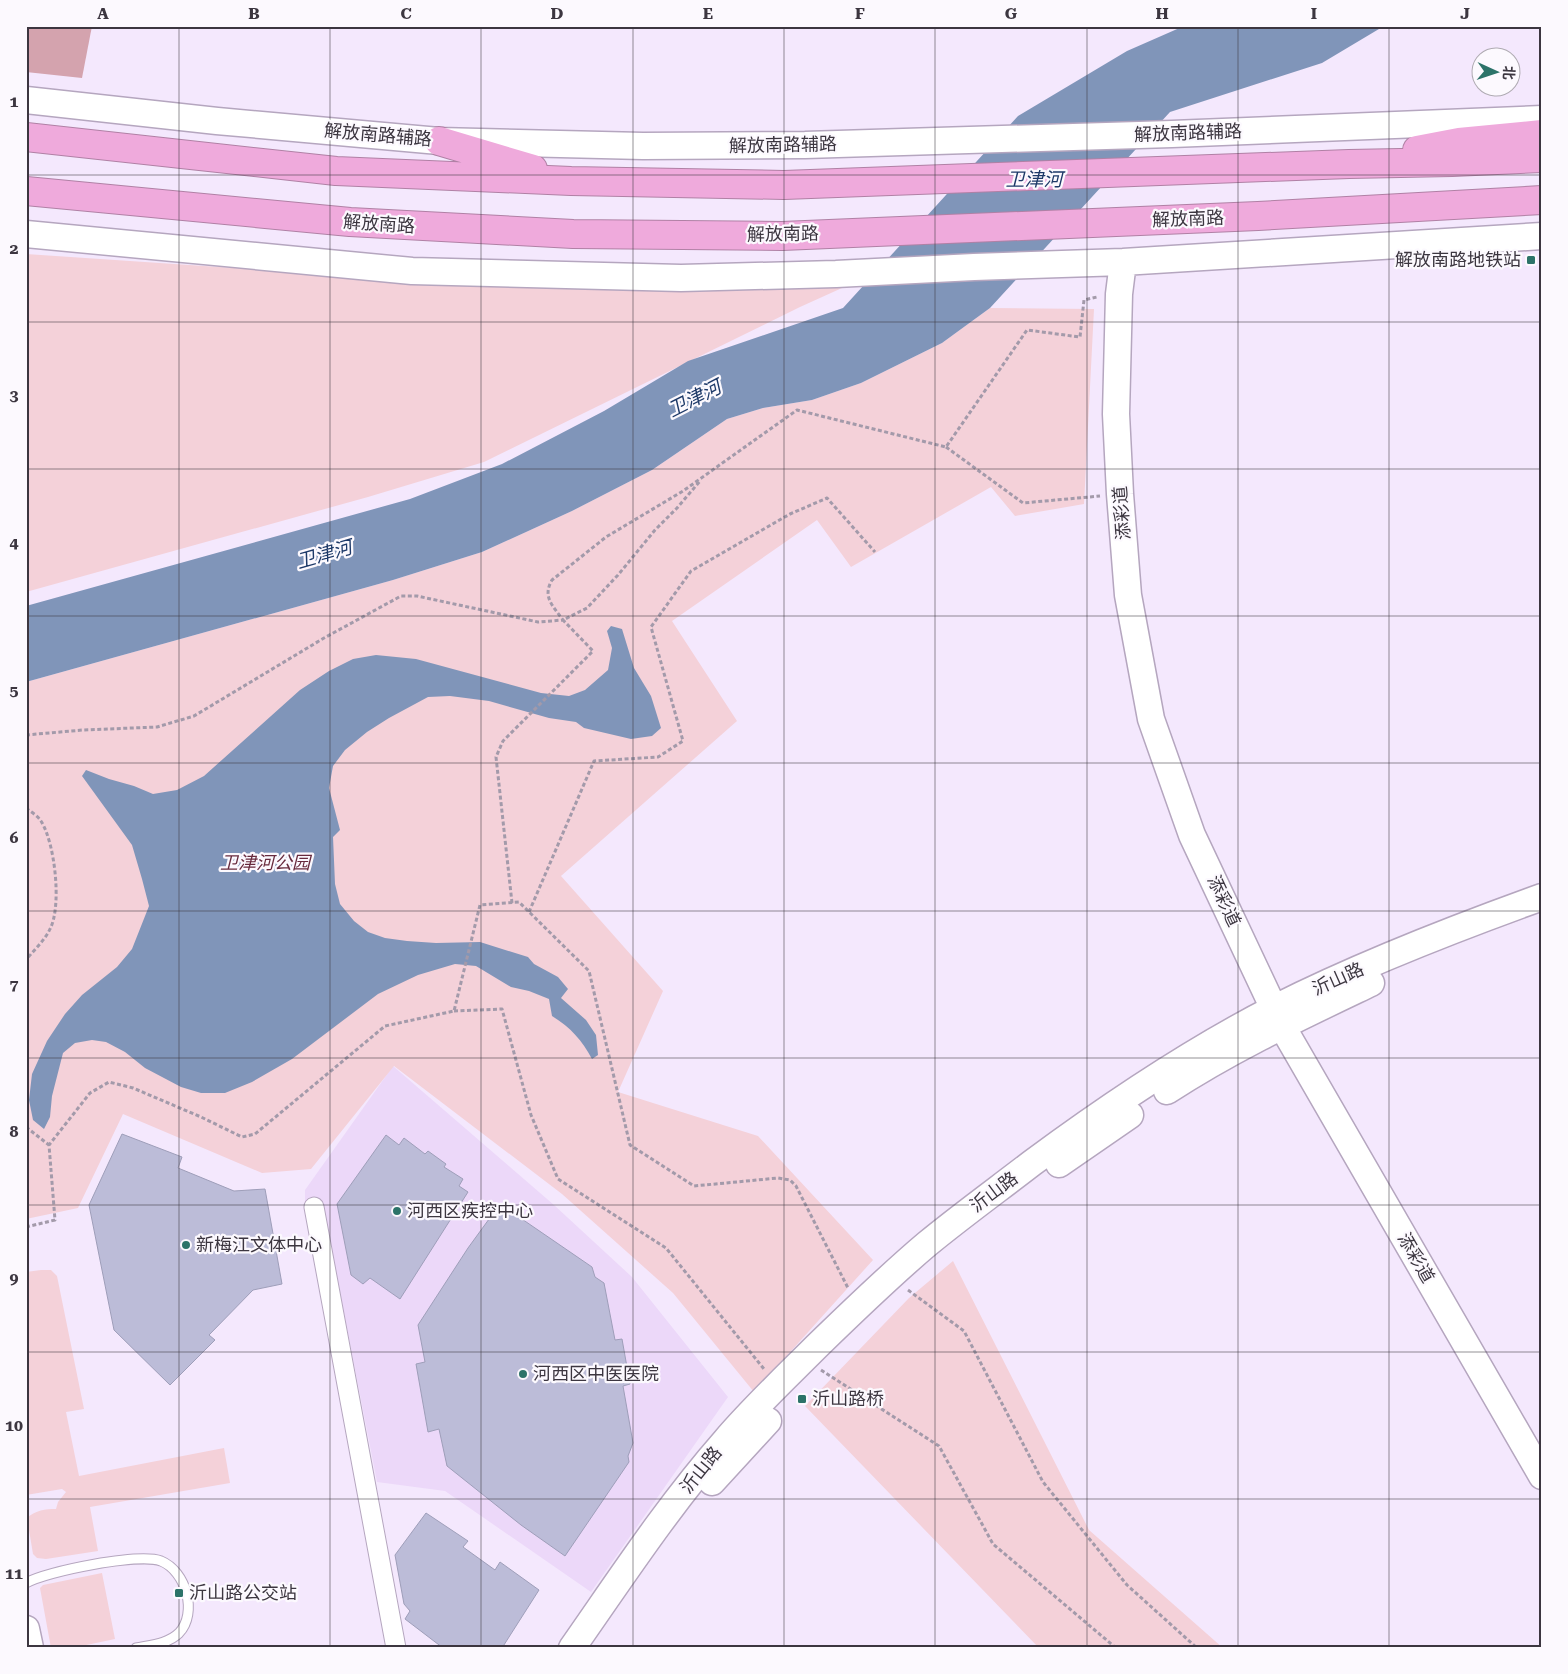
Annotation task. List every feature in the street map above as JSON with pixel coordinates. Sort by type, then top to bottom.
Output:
[{"type":"highway","points":[[1349,164],[1459,142],[1542,134]]},
{"type":"highway","points":[[26,138],[336,171],[570,181],[784,185],[1542,158]]},
{"type":"highway","points":[[439,141],[570,181]]},
{"type":"highway","name":"解放南路","points":[[26,191],[350,222],[573,234],[782,236],[1258,216],[1542,200]]},
{"type":"highway","points":[[1382,209],[1542,216]]},
{"type":"street","name":"解放南路辅路","points":[[26,100],[217,122],[439,141],[643,146],[805,145],[955,141],[1542,119]]},
{"type":"street","points":[[26,234],[412,271],[681,278],[836,274],[1123,262],[1542,236]]},
{"type":"street","name":"添彩道","points":[[1123,262],[1118,294],[1116,414],[1120,494],[1128,595],[1151,719],[1192,835],[1278,1017],[1542,1476]]},
{"type":"street","name":"沂山路","points":[[590,1648],[660,1547],[684,1516],[748,1442],[818,1369],[903,1286],[995,1209],[1119,1122],[1323,985],[1420,944],[1542,897]]},
{"type":"street","name":"沂山路","points":[[572,1648],[691,1481],[727,1438],[777,1385],[857,1307],[976,1204],[1084,1125],[1197,1051],[1278,1017],[1372,982],[1440,953],[1542,914]]},
{"type":"street","points":[[314,1207],[396,1648]]},
{"type":"street","points":[[26,1629],[30,1648]]},
{"type":"lane","points":[[26,1583],[43,1575],[131,1559],[143,1558],[154,1560],[173,1568],[180,1576],[187,1595],[185,1623],[180,1632],[164,1642],[136,1648]]},
{"type":"path","points":[[946,447],[1026,330],[1080,337],[1084,300],[1118,294]]},
{"type":"path","points":[[512,903],[496,757],[503,741],[513,730],[593,651],[563,620],[548,599],[547,588],[552,580],[606,537],[684,491],[797,410],[946,447],[1023,502],[1120,494]]},
{"type":"path","points":[[26,735],[83,730],[157,727],[194,716],[324,638],[401,596],[417,596],[538,622],[563,620],[587,608],[618,575],[655,530],[678,508],[703,477]]},
{"type":"path","points":[[530,912],[594,761],[658,757],[683,741],[651,627],[691,572],[790,514],[827,498],[875,552]]},
{"type":"path","points":[[26,808],[40,819],[48,836],[56,880],[56,908],[50,930],[26,960]]},
{"type":"path","points":[[454,1011],[480,905],[519,902],[589,971],[630,1145],[694,1186],[778,1178],[790,1180],[796,1186],[857,1307]]},
{"type":"path","points":[[26,1227],[55,1220],[49,1145],[90,1093],[109,1082],[133,1088],[242,1137],[255,1134],[385,1026],[454,1011],[502,1009],[531,1115],[558,1179],[666,1248],[777,1385]]},
{"type":"path","points":[[26,1127],[49,1145]]},
{"type":"path","points":[[903,1286],[964,1331],[1043,1482],[1126,1585],[1197,1648]]},
{"type":"path","points":[[818,1369],[939,1446],[994,1544],[1116,1648]]},
{"type":"shaded area","points":[[26,26],[92,26],[82,78],[26,72]]},
{"type":"shaded area","points":[[393,1066],[554,1205],[632,1277],[728,1397],[591,1592],[445,1491],[377,1482],[322,1200],[305,1203],[305,1190]]},
{"type":"green space","points":[[26,254],[503,286],[842,288],[484,462],[368,497],[26,592]]},
{"type":"green space","name":"卫津河公园","points":[[990,308],[1094,309],[1084,504],[1015,516],[991,487],[851,567],[817,520],[672,621],[737,721],[561,876],[663,991],[618,1092],[758,1136],[873,1260],[754,1392],[673,1293],[562,1194],[394,1066],[311,1169],[262,1173],[123,1114],[78,1208],[26,1219],[26,682],[393,580],[482,552],[572,511],[652,470],[727,419],[763,408],[812,400],[861,383],[942,343]]},
{"type":"green space","points":[[953,1261],[1089,1530],[1223,1648],[1039,1648],[805,1406],[909,1298]]},
{"type":"green space","points":[[51,1270],[57,1276],[84,1409],[66,1412],[79,1476],[224,1448],[230,1483],[90,1507],[98,1551],[46,1559],[37,1558],[33,1554],[27,1518],[41,1510],[56,1509],[58,1502],[66,1492],[62,1489],[26,1495],[26,1272]]},
{"type":"green space","points":[[102,1573],[115,1639],[72,1648],[51,1648],[40,1588],[43,1585]]},
{"type":"water","name":"卫津河","points":[[1184,26],[1384,26],[1322,63],[1170,112],[990,308],[942,343],[861,383],[812,400],[763,408],[727,419],[652,470],[572,511],[482,552],[393,580],[26,682],[26,606],[410,499],[502,464],[604,411],[688,361],[843,308],[1018,116],[1127,51]]},
{"type":"water","points":[[611,626],[622,629],[634,668],[651,696],[661,728],[652,736],[631,739],[584,728],[576,722],[549,718],[489,701],[450,696],[428,697],[367,732],[345,750],[333,766],[329,788],[340,830],[333,837],[335,884],[340,904],[354,921],[368,932],[385,938],[436,943],[480,942],[528,957],[534,964],[558,977],[568,989],[561,998],[586,1020],[596,1035],[598,1055],[592,1059],[575,1035],[552,1016],[549,999],[529,991],[511,987],[476,966],[455,964],[418,975],[378,994],[292,1059],[252,1082],[225,1093],[201,1093],[181,1087],[145,1068],[125,1052],[106,1042],[92,1040],[75,1043],[63,1053],[52,1096],[50,1117],[44,1129],[33,1120],[29,1100],[32,1074],[47,1041],[65,1014],[82,995],[117,967],[132,949],[149,906],[132,845],[82,776],[86,770],[153,794],[177,790],[204,776],[300,690],[329,671],[353,659],[376,655],[416,659],[541,693],[569,696],[585,690],[608,670],[612,648],[607,631]]},
{"type":"building","name":"新梅江文体中心","points":[[122,1134],[182,1157],[178,1168],[234,1191],[265,1189],[282,1284],[253,1290],[209,1335],[215,1340],[170,1385],[114,1330],[89,1205]]},
{"type":"building","name":"河西区疾控中心","points":[[386,1135],[399,1145],[404,1138],[425,1154],[428,1151],[446,1164],[444,1167],[463,1179],[459,1186],[468,1192],[400,1299],[370,1278],[363,1284],[351,1275],[337,1204]]},
{"type":"building","name":"河西区中医医院","points":[[500,1204],[592,1267],[595,1277],[604,1283],[615,1340],[622,1339],[630,1384],[623,1386],[633,1443],[628,1456],[629,1462],[565,1556],[521,1525],[447,1466],[439,1429],[428,1432],[416,1364],[425,1362],[418,1325],[468,1248]]},
{"type":"building","points":[[426,1513],[468,1541],[463,1547],[495,1570],[500,1562],[539,1590],[502,1648],[443,1648],[405,1619],[410,1611],[404,1604],[395,1555]]},
{"type":"place","name":"解放南路地铁站","points":[[1531,260]]},
{"type":"place","name":"河西区疾控中心","points":[[397,1211]]},
{"type":"place","name":"新梅江文体中心","points":[[186,1245]]},
{"type":"place","name":"河西区中医医院","points":[[523,1374]]},
{"type":"place","name":"沂山路桥","points":[[802,1399]]},
{"type":"place","name":"沂山路公交站","points":[[179,1593]]}]
